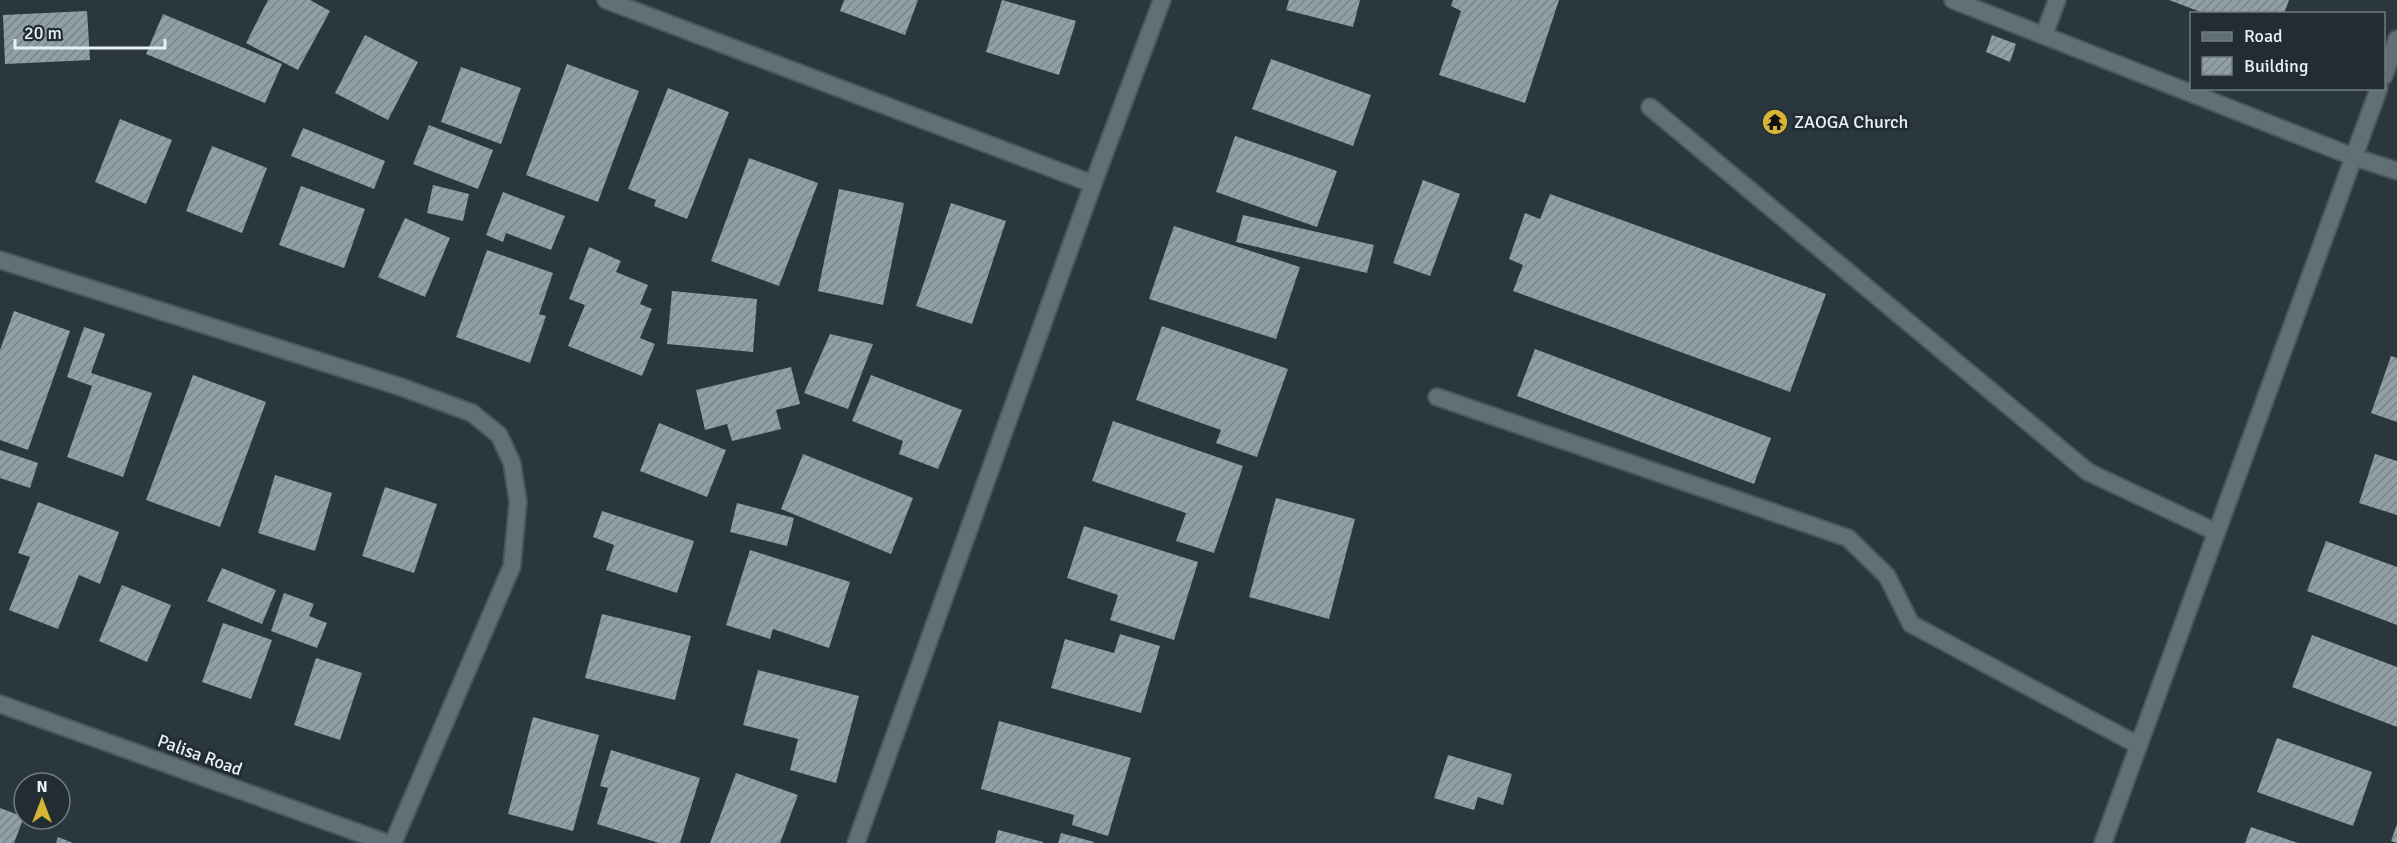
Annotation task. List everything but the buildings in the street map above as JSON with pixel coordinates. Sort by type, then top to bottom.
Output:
[{"type":"street","points":[[606,0],[1093,184]]},
{"type":"street","points":[[856,843],[1093,184],[1162,0]]},
{"type":"street","points":[[1953,0],[2354,157],[2397,171]]},
{"type":"street","points":[[2044,35],[2057,0]]},
{"type":"street","points":[[2385,73],[2397,39]]},
{"type":"street","points":[[2103,843],[2378,90]]},
{"type":"street","points":[[1650,107],[2088,472],[2216,532]]},
{"type":"street","points":[[0,260],[401,387],[472,413],[499,435],[512,463],[518,502],[512,566],[393,843]]},
{"type":"street","points":[[1437,397],[1848,538],[1887,576],[1911,624],[2138,745]]},
{"type":"street","name":"Palisa Road","points":[[0,704],[387,843]]},
{"type":"place","name":"ZAOGA Church","points":[[1775,122]]}]
